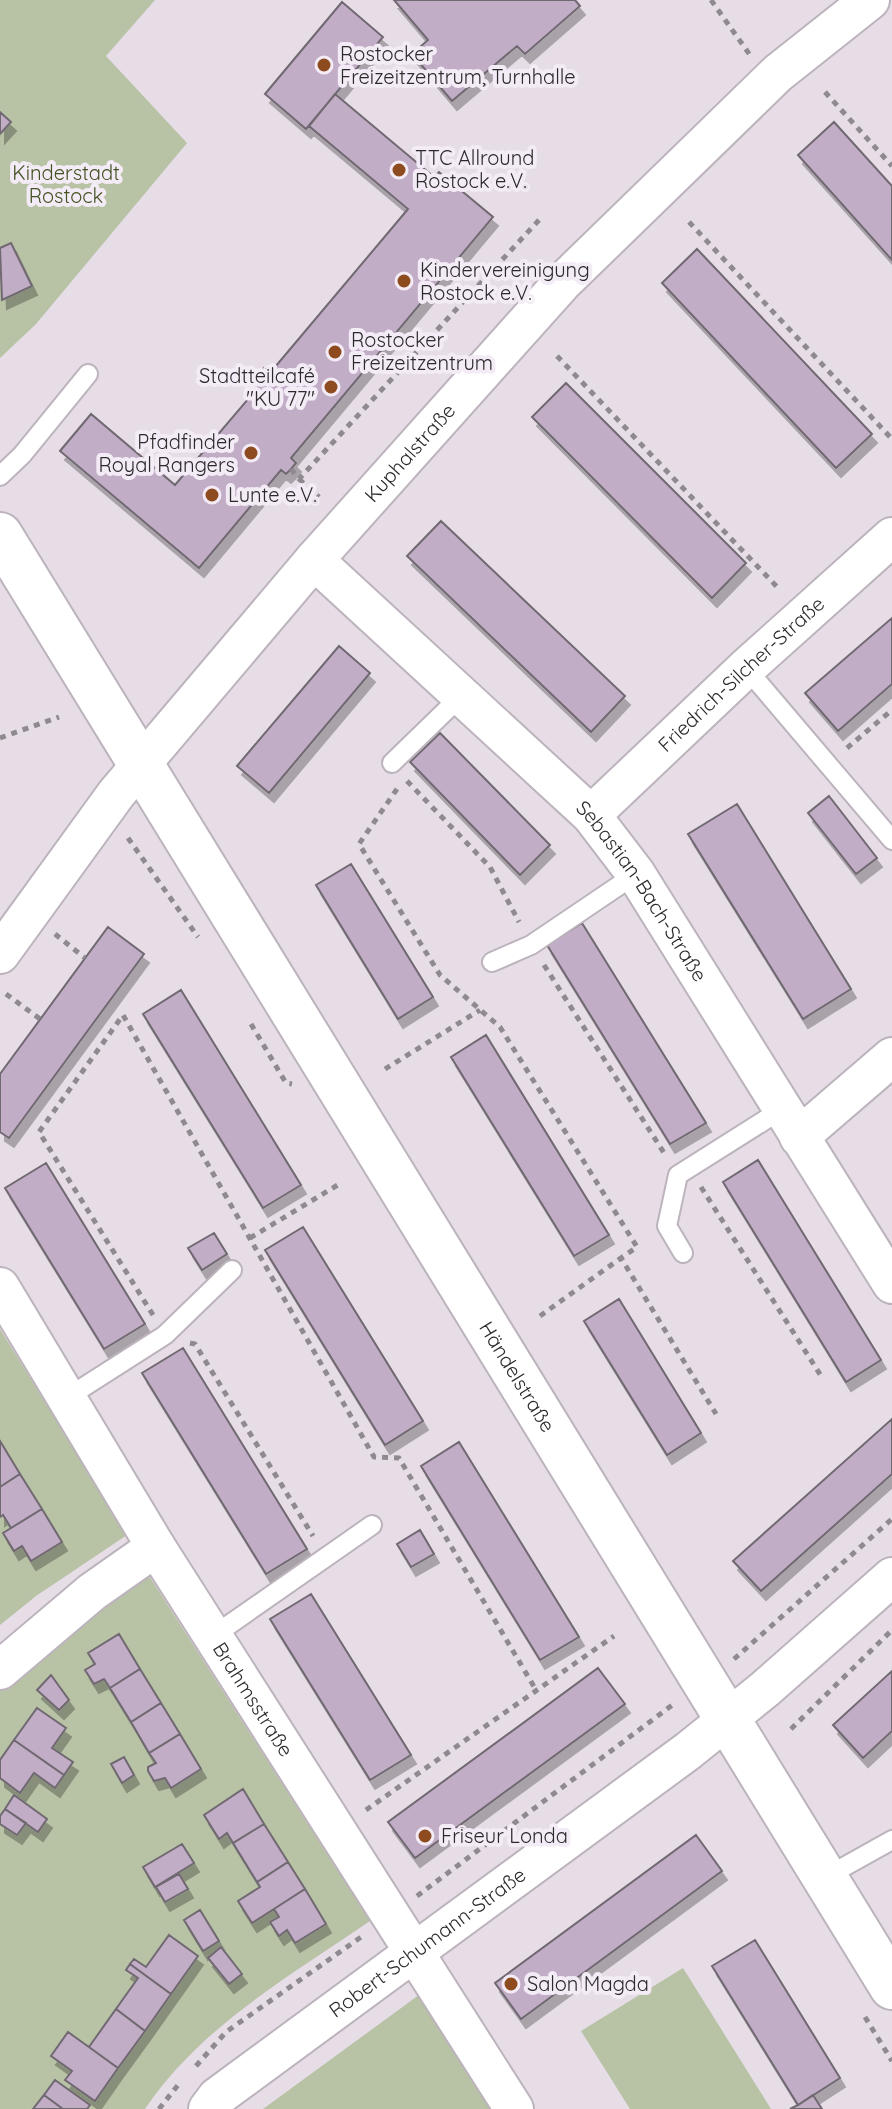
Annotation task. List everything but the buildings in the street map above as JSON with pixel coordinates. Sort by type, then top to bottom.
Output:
[{"type":"street","name":"Kuphalstraße","points":[[0,954],[107,806],[314,560],[562,283],[778,73],[870,0]]},
{"type":"street","name":"Händelstraße","points":[[0,535],[892,1987]]},
{"type":"street","name":"Friedrich-Silcher-Straße","points":[[591,815],[746,668],[892,537]]},
{"type":"street","name":"Sebastian-Bach-Straße","points":[[314,560],[591,815],[636,874],[892,1284]]},
{"type":"street","points":[[790,1124],[892,1057]]},
{"type":"street","name":"Brahmsstraße","points":[[0,1287],[156,1547],[514,2109]]},
{"type":"street","points":[[0,1670],[92,1592],[156,1547]]},
{"type":"street","name":"Robert-Schumann-Straße","points":[[208,2109],[217,2097],[728,1720],[892,1577]]},
{"type":"lane","points":[[0,476],[22,455],[88,374]]},
{"type":"lane","points":[[746,668],[892,840]]},
{"type":"lane","points":[[392,763],[461,696]]},
{"type":"lane","points":[[492,962],[531,945],[636,874]]},
{"type":"lane","points":[[683,1253],[667,1226],[678,1175],[790,1124]]},
{"type":"lane","points":[[68,1397],[165,1335],[232,1270]]},
{"type":"lane","points":[[213,1636],[372,1525]]},
{"type":"lane","points":[[824,1878],[892,1840]]},
{"type":"path","points":[[711,0],[750,56]]},
{"type":"path","points":[[825,92],[892,166]]},
{"type":"path","points":[[299,479],[539,220]]},
{"type":"path","points":[[689,222],[892,439]]},
{"type":"path","points":[[557,356],[805,615]]},
{"type":"path","points":[[291,469],[319,497]]},
{"type":"path","points":[[828,765],[892,710]]},
{"type":"path","points":[[0,738],[59,717]]},
{"type":"path","points":[[540,1316],[637,1247],[500,1027],[440,975],[359,844],[404,778],[490,867],[531,945],[678,1175],[698,1183],[823,1379]]},
{"type":"path","points":[[126,834],[202,942]]},
{"type":"path","points":[[51,931],[85,958]]},
{"type":"path","points":[[6,994],[40,1019]]},
{"type":"path","points":[[385,1069],[480,1010]]},
{"type":"path","points":[[327,1559],[195,1344],[165,1335],[39,1132],[123,1015],[374,1457],[399,1458],[536,1690]]},
{"type":"path","points":[[250,1238],[341,1183]]},
{"type":"path","points":[[621,1258],[716,1414]]},
{"type":"path","points":[[743,1653],[892,1519]]},
{"type":"path","points":[[791,1729],[892,1630]]},
{"type":"path","points":[[337,1830],[614,1636]]},
{"type":"green space","name":"Kinderstadt Rostock","points":[[0,0],[155,0],[106,56],[187,143],[36,324],[0,358]]},
{"type":"green space","points":[[0,1329],[127,1535],[36,1596],[0,1625]]},
{"type":"green space","points":[[144,1568],[370,1921],[248,2004],[193,2052],[167,2079],[145,2109],[0,2109],[0,1690],[30,1655]]},
{"type":"green space","points":[[683,1968],[771,2109],[630,2109],[581,2031]]},
{"type":"green space","points":[[423,1992],[494,2109],[263,2109]]},
{"type":"place","name":"Rostocker Freizeitzentrum, Turnhalle","points":[[324,65]]},
{"type":"place","name":"TTC Allround Rostock e.V.","points":[[399,170]]},
{"type":"place","name":"Kindervereinigung Rostock e.V.","points":[[404,281]]},
{"type":"place","name":"Rostocker Freizeitzentrum","points":[[335,352]]},
{"type":"place","name":"Stadtteilcafé \"KU 77\"","points":[[331,387]]},
{"type":"place","name":"Pfadfinder Royal Rangers","points":[[251,453]]},
{"type":"place","name":"Lunte e.V.","points":[[212,495]]},
{"type":"place","name":"Friseur Londa","points":[[425,1836]]},
{"type":"place","name":"Salon Magda","points":[[511,1984]]}]
